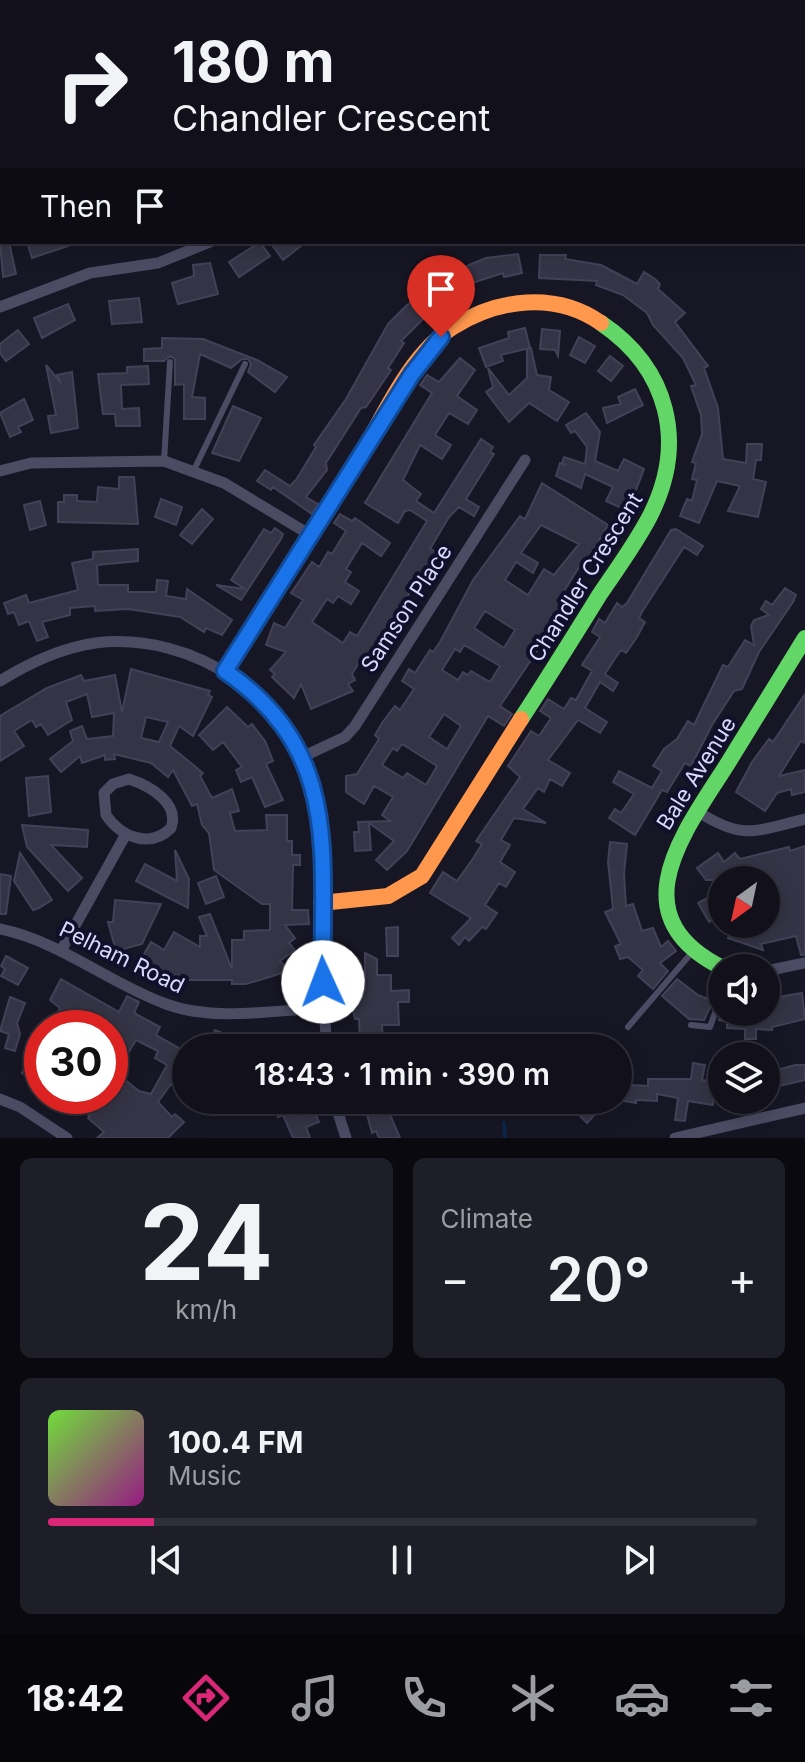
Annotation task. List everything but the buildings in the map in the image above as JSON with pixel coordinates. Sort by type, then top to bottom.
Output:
[{"type":"street","points":[[0,307],[90,273],[158,263],[205,244]]},
{"type":"street","name":"Chandler Crescent","points":[[225,671],[429,351],[454,327],[486,310],[548,303],[599,320],[633,345],[660,386],[668,409],[672,452],[660,497],[432,863],[414,885],[400,894],[372,900],[321,903]]},
{"type":"street","name":"Samson Place","points":[[302,757],[345,737],[355,726],[525,460]]},
{"type":"street","points":[[0,471],[31,463],[164,461],[194,470],[258,501],[312,536]]},
{"type":"street","name":"Bale Avenue","points":[[708,959],[694,950],[674,923],[666,883],[676,845],[805,638]]},
{"type":"street","points":[[0,681],[58,652],[95,643],[130,642],[169,646],[225,671],[273,713],[302,757],[315,789],[322,837],[326,1034]]},
{"type":"street","points":[[129,779],[162,798],[172,812],[173,822],[158,838],[137,839],[126,834],[106,815],[103,797],[113,784],[129,779]]},
{"type":"street","points":[[697,811],[722,827],[746,833],[805,819]]},
{"type":"street","points":[[62,949],[126,834]]},
{"type":"street","name":"Pelham Road","points":[[0,929],[62,949],[148,996],[180,1008],[214,1012],[324,1008]]},
{"type":"street","points":[[780,968],[805,963]]},
{"type":"street","points":[[0,1099],[20,1107],[67,1138]]},
{"type":"street","points":[[675,1138],[805,1108]]},
{"type":"street","points":[[338,1114],[346,1138]]},
{"type":"lane","points":[[164,461],[170,362]]},
{"type":"lane","points":[[194,470],[245,364]]},
{"type":"lane","points":[[628,1027],[694,950]]},
{"type":"lane","points":[[691,1025],[710,1026]]},
{"type":"waterway","points":[[504,1123],[505,1138]]},
{"type":"traffic: fast","points":[[521,719],[645,526],[661,489],[668,462],[669,435],[665,409],[656,385],[643,362],[601,323]]},
{"type":"traffic: fast","points":[[708,958],[691,947],[673,923],[666,898],[670,871],[694,816],[805,638]]},
{"type":"traffic: slow","points":[[225,671],[339,491],[397,390],[437,339],[470,317],[527,302],[565,306],[601,323]]},
{"type":"traffic: slow","points":[[321,903],[388,896],[422,876],[521,719]]},
{"type":"route","points":[[323,982],[322,837],[318,801],[311,778],[290,736],[273,713],[246,686],[225,671],[412,374],[441,337]]}]
